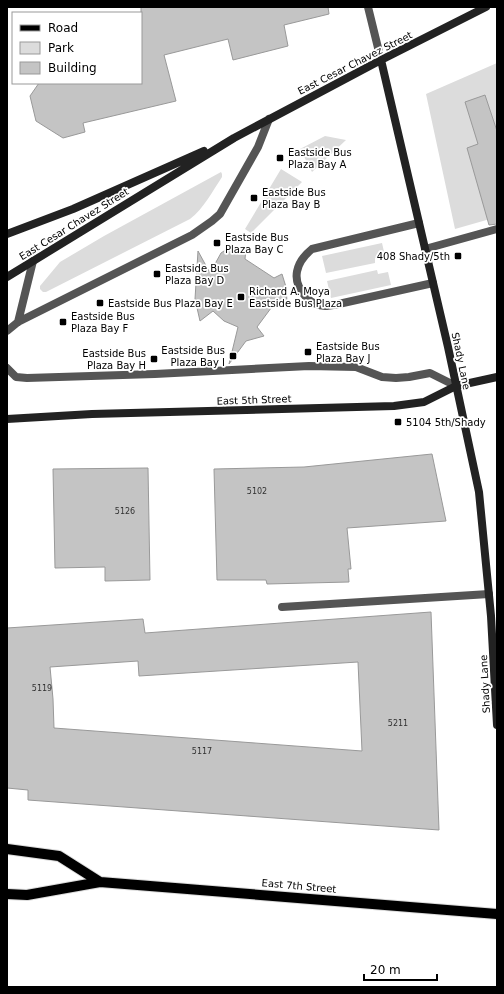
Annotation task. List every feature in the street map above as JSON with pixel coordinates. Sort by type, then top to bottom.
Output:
[{"type":"main road","name":"East 7th Street","points":[[7,849],[59,856],[100,882]]},
{"type":"main road","name":"East 7th Street","points":[[7,894],[27,895],[100,882],[497,914]]},
{"type":"street","name":"Shady Lane","points":[[368,7],[448,347],[478,492],[489,594],[497,725]]},
{"type":"street","name":"East Cesar Chavez Street","points":[[7,277],[234,138],[381,60],[486,7]]},
{"type":"street","points":[[7,331],[18,322],[192,235],[212,221],[220,214],[258,147],[269,119]]},
{"type":"street","name":"East Cesar Chavez Street","points":[[7,234],[73,209],[234,138]]},
{"type":"street","points":[[419,223],[312,249],[304,255],[299,263],[296,272],[297,282],[300,291],[309,300],[315,304],[324,306],[432,283]]},
{"type":"street","points":[[425,249],[497,229]]},
{"type":"street","points":[[18,322],[33,261]]},
{"type":"street","points":[[7,368],[16,376],[27,378],[155,374],[309,366],[356,367],[382,377],[409,377],[430,372],[456,386]]},
{"type":"street","name":"East 5th Street","points":[[7,419],[92,414],[394,406],[424,402],[456,386],[497,377]]},
{"type":"street","points":[[282,607],[489,594]]},
{"type":"green space","points":[[497,63],[497,217],[455,229],[426,94]]},
{"type":"green space","points":[[325,136],[346,140],[312,172],[300,149]]},
{"type":"green space","points":[[281,169],[302,182],[251,233],[245,229]]},
{"type":"green space","points":[[221,172],[222,177],[204,205],[190,219],[46,292],[43,292],[40,289],[40,286],[60,262],[104,236]]},
{"type":"green space","points":[[382,243],[385,256],[375,258],[375,263],[326,273],[322,256]]},
{"type":"green space","points":[[377,270],[378,274],[388,272],[391,285],[331,298],[327,281]]},
{"type":"building","points":[[141,7],[328,7],[329,14],[284,25],[288,46],[233,60],[228,39],[164,55],[176,101],[83,123],[85,132],[63,138],[36,121],[30,96],[38,84],[142,84]]},
{"type":"building","points":[[485,95],[497,131],[497,224],[489,225],[467,148],[478,144],[465,102]]},
{"type":"building","name":"Richard A. Moya Eastside Bus Plaza","points":[[230,247],[246,249],[245,259],[274,278],[282,274],[286,287],[287,302],[277,300],[257,327],[264,336],[246,341],[229,364],[238,327],[224,321],[213,311],[200,321],[195,299],[198,251],[210,273],[221,253]]},
{"type":"building","points":[[432,454],[446,521],[347,528],[351,569],[348,569],[349,582],[267,584],[266,580],[217,580],[214,469],[304,467]]},
{"type":"building","points":[[148,468],[150,580],[105,581],[105,567],[55,568],[53,469]]},
{"type":"building","points":[[431,612],[439,830],[28,800],[28,790],[7,788],[7,628],[143,619],[145,633]],"holes":[[[138,661],[139,676],[358,662],[362,751],[54,728],[50,667]]]},
{"type":"place","name":"Eastside Bus Plaza Bay A","points":[[280,158]]},
{"type":"place","name":"Eastside Bus Plaza Bay B","points":[[254,198]]},
{"type":"place","name":"Eastside Bus Plaza Bay C","points":[[217,243]]},
{"type":"place","name":"408 Shady/5th","points":[[458,256]]},
{"type":"place","name":"Eastside Bus Plaza Bay D","points":[[157,274]]},
{"type":"place","name":"Richard A. Moya Eastside Bus Plaza","points":[[241,297]]},
{"type":"place","name":"Eastside Bus Plaza Bay E","points":[[100,303]]},
{"type":"place","name":"Eastside Bus Plaza Bay F","points":[[63,322]]},
{"type":"place","name":"Eastside Bus Plaza Bay J","points":[[308,352]]},
{"type":"place","name":"Eastside Bus Plaza Bay I","points":[[233,356]]},
{"type":"place","name":"Eastside Bus Plaza Bay H","points":[[154,359]]},
{"type":"place","name":"5104 5th/Shady","points":[[398,422]]}]
